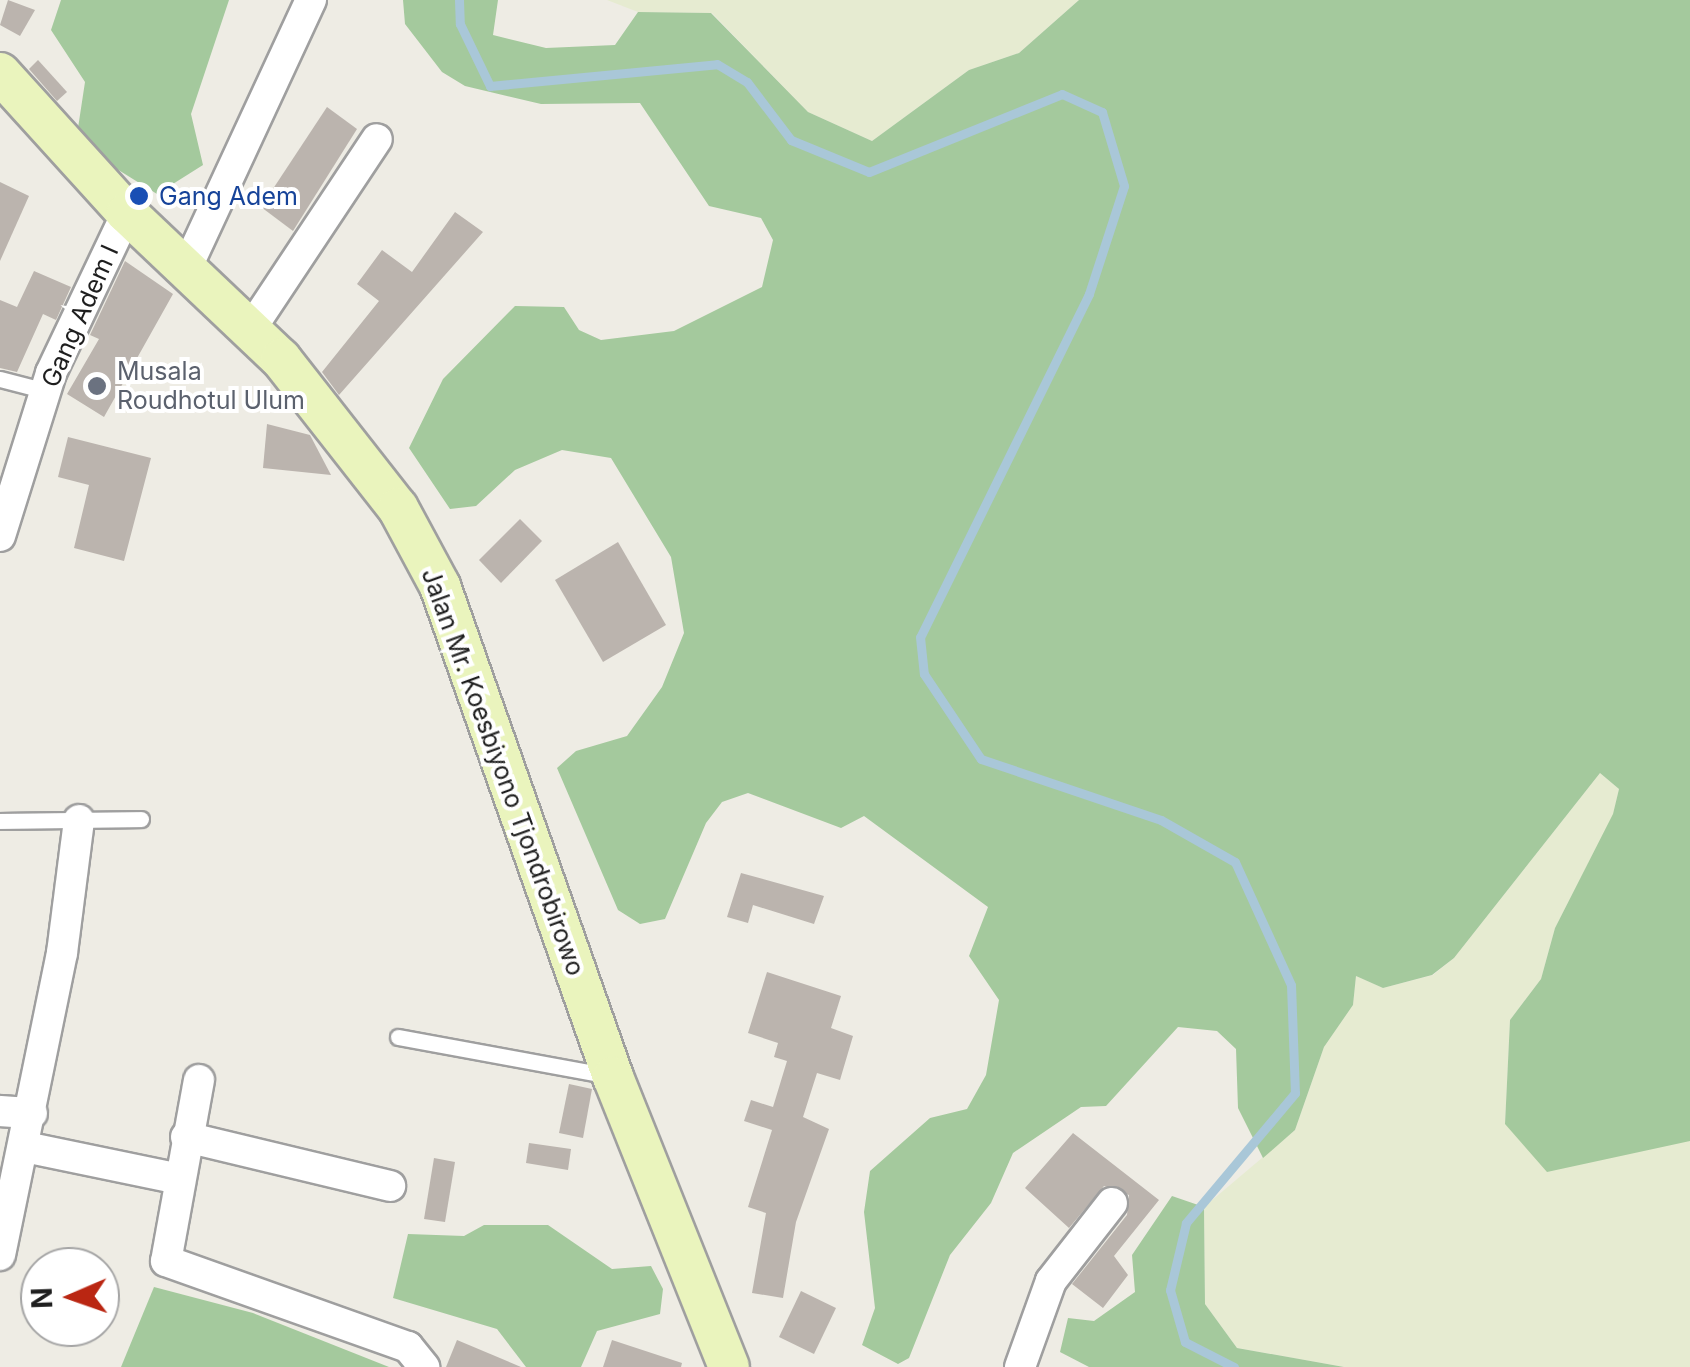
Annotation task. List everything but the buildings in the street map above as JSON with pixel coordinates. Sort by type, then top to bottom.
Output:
[{"type":"main road","name":"Jalan Mr. Koesbiyono Tjondrobirowo","points":[[0,72],[127,213],[250,330],[338,422],[440,586],[613,1077],[728,1367]]},
{"type":"street","points":[[186,269],[312,0]]},
{"type":"street","points":[[250,330],[377,139]]},
{"type":"street","name":"Gang Adem I","points":[[0,536],[46,391],[127,213]]},
{"type":"street","points":[[0,1255],[32,1113],[79,820]]},
{"type":"street","points":[[199,1080],[163,1239],[166,1261],[181,1273],[408,1347],[424,1367]]},
{"type":"street","points":[[0,1111],[32,1113]]},
{"type":"street","points":[[186,1136],[390,1186]]},
{"type":"street","points":[[25,1147],[175,1178]]},
{"type":"street","points":[[1020,1367],[1052,1281],[1112,1202]]},
{"type":"lane","points":[[0,379],[46,391]]},
{"type":"lane","points":[[0,821],[141,819]]},
{"type":"lane","points":[[398,1037],[613,1077]]},
{"type":"green space","points":[[61,0],[229,0],[191,114],[203,165],[157,194],[104,161],[78,128],[85,82],[51,30]]},
{"type":"green space","points":[[403,0],[498,0],[493,35],[546,48],[615,45],[638,12],[711,13],[808,112],[872,141],[969,70],[1019,53],[1079,0],[1690,0],[1690,1141],[1547,1172],[1505,1124],[1510,1020],[1541,979],[1555,928],[1613,814],[1619,789],[1600,773],[1454,958],[1432,975],[1383,988],[1356,976],[1353,1005],[1324,1047],[1295,1130],[1263,1158],[1238,1108],[1236,1049],[1217,1031],[1178,1027],[1106,1106],[1081,1107],[1013,1153],[991,1203],[950,1255],[909,1358],[898,1364],[862,1345],[875,1308],[864,1212],[870,1171],[930,1118],[967,1109],[986,1075],[999,1000],[969,956],[988,907],[864,816],[841,828],[748,793],[722,802],[706,823],[665,919],[640,924],[618,910],[557,768],[576,751],[627,736],[662,687],[684,633],[671,557],[611,458],[562,450],[515,470],[476,506],[450,509],[409,448],[443,379],[515,306],[564,307],[579,330],[601,340],[674,331],[762,287],[773,240],[761,218],[709,206],[640,103],[541,104],[465,86],[442,72],[405,24]]},
{"type":"green space","points":[[607,0],[1079,0],[1019,53],[969,70],[872,141],[808,112],[712,13],[638,12]]},
{"type":"green space","points":[[1600,773],[1619,789],[1613,815],[1555,928],[1541,979],[1510,1020],[1505,1124],[1690,1141],[1690,1367],[1344,1367],[1237,1348],[1205,1304],[1204,1207],[1295,1130],[1324,1047],[1353,1005],[1356,976],[1383,988],[1433,975],[1454,958]]},
{"type":"green space","points":[[1172,1196],[1204,1207],[1205,1304],[1237,1348],[1344,1367],[1089,1367],[1060,1352],[1068,1318],[1094,1321],[1135,1292],[1132,1255]]},
{"type":"green space","points":[[484,1225],[548,1225],[612,1269],[651,1266],[663,1289],[660,1314],[597,1331],[581,1367],[526,1367],[497,1329],[393,1298],[408,1234],[464,1236]]},
{"type":"green space","points":[[154,1287],[253,1313],[389,1367],[121,1367]]},
{"type":"waterway","points":[[459,0],[460,24],[490,86],[717,64],[747,82],[791,140],[869,172],[1062,94],[1102,112],[1124,186],[1089,294],[920,637],[924,674],[981,759],[1161,820],[1235,862],[1291,985],[1295,1093],[1186,1223],[1170,1290],[1185,1342],[1234,1367]]},
{"type":"place","name":"Gang Adem","points":[[139,196]]},
{"type":"place","name":"Musala Roudhotul Ulum","points":[[97,386]]}]
